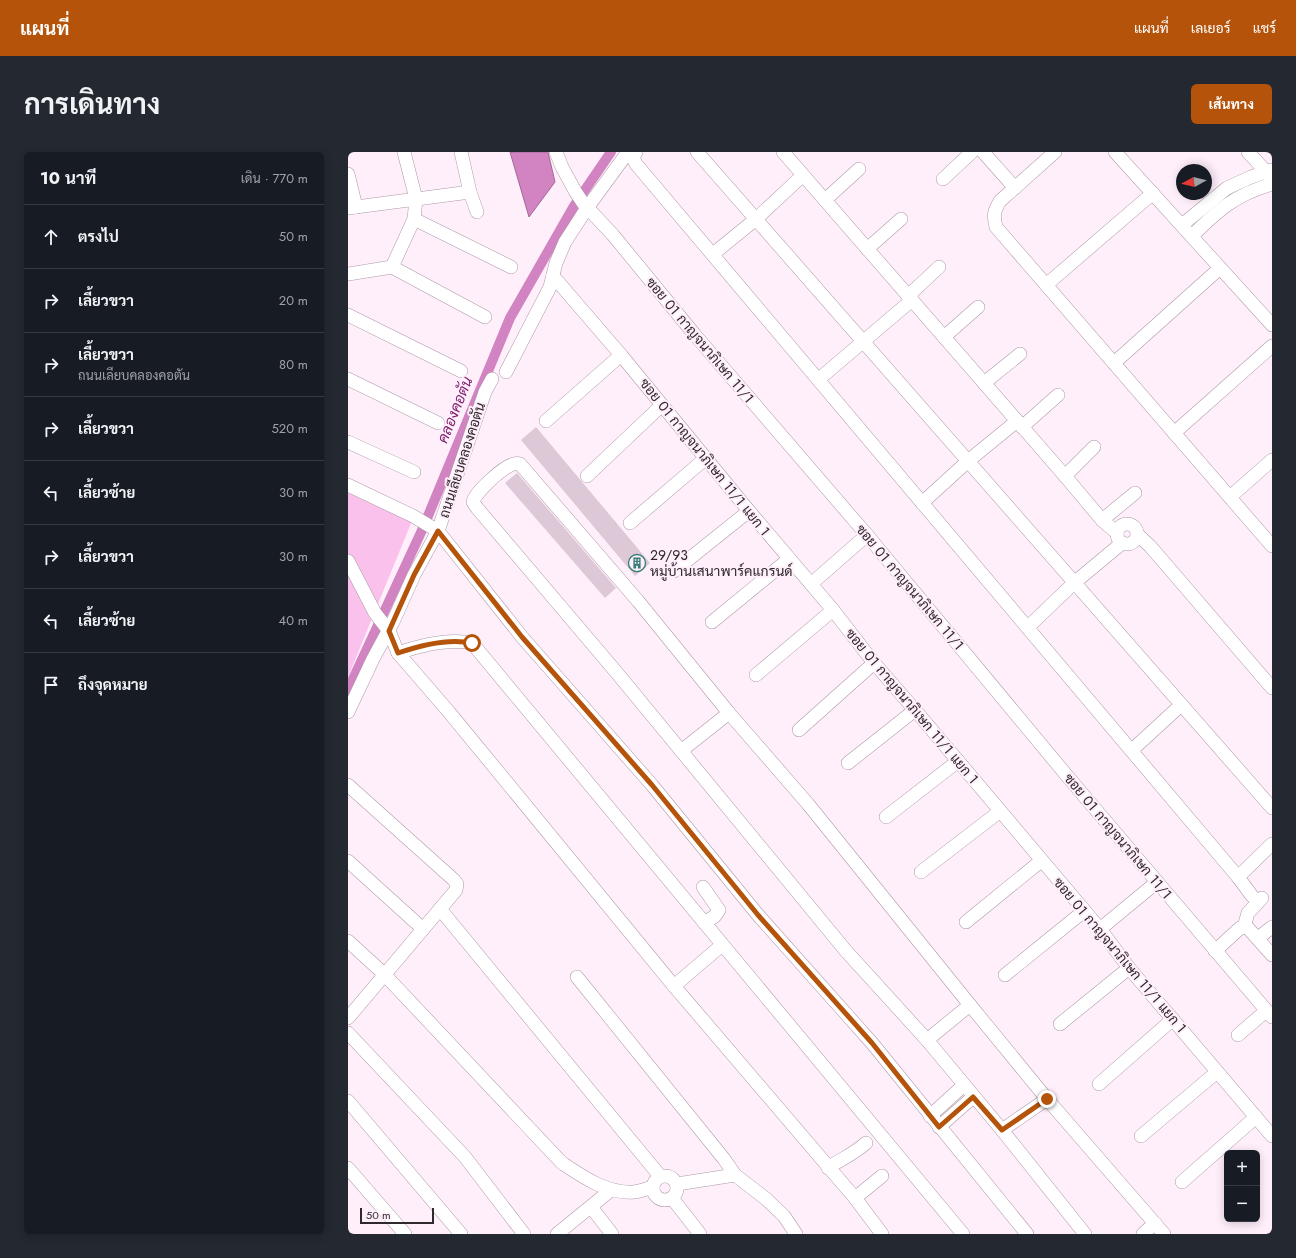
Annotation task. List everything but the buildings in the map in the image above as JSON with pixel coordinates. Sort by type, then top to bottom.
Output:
[{"type":"street","points":[[392,267],[414,219],[416,199],[404,152]]},
{"type":"street","points":[[461,152],[470,192],[477,212]]},
{"type":"street","name":"ซอย 01 กาญจนาภิเษก 11/1","points":[[556,152],[562,168],[585,206],[613,235],[695,336],[866,535],[1269,1014]]},
{"type":"street","points":[[506,372],[550,287],[556,264],[565,242],[585,206],[628,152]]},
{"type":"street","points":[[636,152],[633,158],[636,164],[1238,877],[1257,897],[1248,913],[1244,927]]},
{"type":"street","points":[[697,152],[1272,808]]},
{"type":"street","points":[[783,152],[802,176],[825,200],[1102,520],[1119,538],[1130,544],[1134,543],[1138,535]]},
{"type":"street","points":[[943,178],[954,170],[972,152]]},
{"type":"street","points":[[983,152],[1015,188]]},
{"type":"street","points":[[1055,152],[1000,201],[995,210],[994,219],[996,227],[1272,546]]},
{"type":"street","points":[[1115,152],[1272,325]]},
{"type":"street","points":[[1248,152],[1270,173]]},
{"type":"street","points":[[825,200],[859,169]]},
{"type":"street","points":[[1182,225],[1227,188],[1251,177],[1270,173]]},
{"type":"street","points":[[348,174],[352,208],[470,192]]},
{"type":"street","points":[[713,254],[756,219],[802,176]]},
{"type":"street","points":[[1192,236],[1213,214],[1225,205],[1246,193],[1272,184]]},
{"type":"street","points":[[1046,285],[1153,193]]},
{"type":"street","points":[[414,219],[512,267]]},
{"type":"street","points":[[867,249],[901,219]]},
{"type":"street","points":[[348,274],[392,267],[485,318]]},
{"type":"street","points":[[819,379],[864,342],[910,298],[939,267]]},
{"type":"street","points":[[1114,363],[1220,268]]},
{"type":"street","name":"ซอย 01 กาญจนาภิเษก 11/1 แยก 1","points":[[553,276],[621,355],[748,511],[811,584],[874,663],[1100,929],[1129,968],[1272,1136]]},
{"type":"street","points":[[944,337],[978,307]]},
{"type":"street","points":[[348,315],[461,370]]},
{"type":"street","points":[[1174,433],[1272,346]]},
{"type":"street","points":[[984,383],[1020,354]]},
{"type":"street","points":[[546,421],[621,355]]},
{"type":"street","points":[[348,379],[438,423]]},
{"type":"street","name":"ถนนเลียบคลองคอตัน","points":[[348,712],[386,629],[435,530],[485,392],[492,379]]},
{"type":"street","points":[[922,503],[968,461],[1058,395]]},
{"type":"street","points":[[586,476],[662,405]]},
{"type":"street","points":[[348,442],[414,472]]},
{"type":"street","points":[[1065,476],[1094,447]]},
{"type":"street","points":[[630,523],[706,458]]},
{"type":"street","points":[[1230,497],[1272,460]]},
{"type":"street","points":[[1085,1234],[1002,1130],[927,1040],[846,951],[681,750],[473,502],[474,497],[490,481],[510,465],[516,463],[520,464],[638,601],[729,713],[808,804],[1047,1099],[1164,1234]]},
{"type":"street","points":[[348,485],[413,516],[435,530],[522,637],[652,785],[758,915],[872,1043],[1027,1234]]},
{"type":"street","points":[[1102,520],[1135,493]]},
{"type":"street","points":[[674,571],[748,511]]},
{"type":"street","points":[[1028,627],[1119,538],[1119,528],[1122,525],[1131,524],[1135,527],[1138,535],[1150,546],[1272,688]]},
{"type":"street","points":[[811,584],[866,535]]},
{"type":"street","points":[[712,622],[789,559]]},
{"type":"street","points":[[348,561],[398,653],[454,718],[674,986],[855,1198],[882,1234]]},
{"type":"street","points":[[756,675],[832,610]]},
{"type":"street","points":[[398,653],[420,646],[464,641],[472,643],[963,1234]]},
{"type":"street","points":[[799,730],[874,663]]},
{"type":"street","points":[[1132,750],[1181,705]]},
{"type":"street","points":[[848,763],[915,710]]},
{"type":"street","points":[[681,750],[729,713]]},
{"type":"street","points":[[886,817],[958,761]]},
{"type":"street","points":[[348,785],[457,884],[456,890],[348,1018]]},
{"type":"street","points":[[921,872],[1000,812]]},
{"type":"street","points":[[1238,877],[1272,844]]},
{"type":"street","points":[[348,861],[423,929]]},
{"type":"street","points":[[966,922],[1041,861]]},
{"type":"street","points":[[1100,929],[1157,882]]},
{"type":"street","points":[[703,887],[718,910],[715,916],[704,923]]},
{"type":"street","points":[[348,941],[384,974],[562,1163],[585,1179],[611,1190],[634,1192],[656,1182],[667,1175],[673,1178],[677,1184],[677,1189],[672,1198],[665,1200],[654,1194],[656,1182],[440,909]]},
{"type":"street","points":[[1005,975],[1084,911]]},
{"type":"street","points":[[1215,951],[1240,928],[1244,927],[1250,929],[1272,955]]},
{"type":"street","points":[[1258,938],[1272,927]]},
{"type":"street","points":[[674,986],[722,945]]},
{"type":"street","points":[[1060,1024],[1129,968]]},
{"type":"street","points":[[577,977],[724,1159],[735,1175],[765,1198],[784,1216],[796,1234]]},
{"type":"street","points":[[927,1040],[970,1005]]},
{"type":"street","points":[[1238,1035],[1269,1014]]},
{"type":"street","points":[[1099,1084],[1173,1019]]},
{"type":"street","points":[[348,1033],[465,1157],[524,1234]]},
{"type":"street","points":[[1141,1136],[1217,1072]]},
{"type":"street","points":[[930,1116],[964,1085]]},
{"type":"street","points":[[939,1127],[973,1097]]},
{"type":"street","points":[[1002,1130],[1047,1099]]},
{"type":"street","points":[[348,1101],[461,1234]]},
{"type":"street","points":[[1182,1182],[1256,1116]]},
{"type":"street","points":[[828,1168],[840,1159],[848,1157],[866,1143]]},
{"type":"street","points":[[348,1168],[405,1234]]},
{"type":"street","points":[[677,1184],[735,1175]]},
{"type":"street","points":[[855,1198],[882,1176]]},
{"type":"street","points":[[557,1234],[611,1190]]},
{"type":"street","points":[[672,1198],[700,1234]]},
{"type":"street","points":[[591,1206],[612,1234]]},
{"type":"street","points":[[1143,1234],[1155,1223]]},
{"type":"shaded area","points":[[510,152],[548,152],[555,182],[529,217]]},
{"type":"shaded area","points":[[348,492],[412,521],[348,677]]},
{"type":"waterway","name":"คลองคอตัน","points":[[348,690],[423,528],[510,318],[574,206],[611,152]]},
{"type":"place","name":"29/93 หมู่บ้านเสนาพาร์คแกรนด์","points":[[637,563]]},
{"type":"route","points":[[472,643],[464,641],[420,646],[398,653],[389,631],[414,575],[438,531],[522,637],[652,785],[758,915],[872,1043],[939,1127],[973,1097],[1002,1130],[1047,1099]]}]
